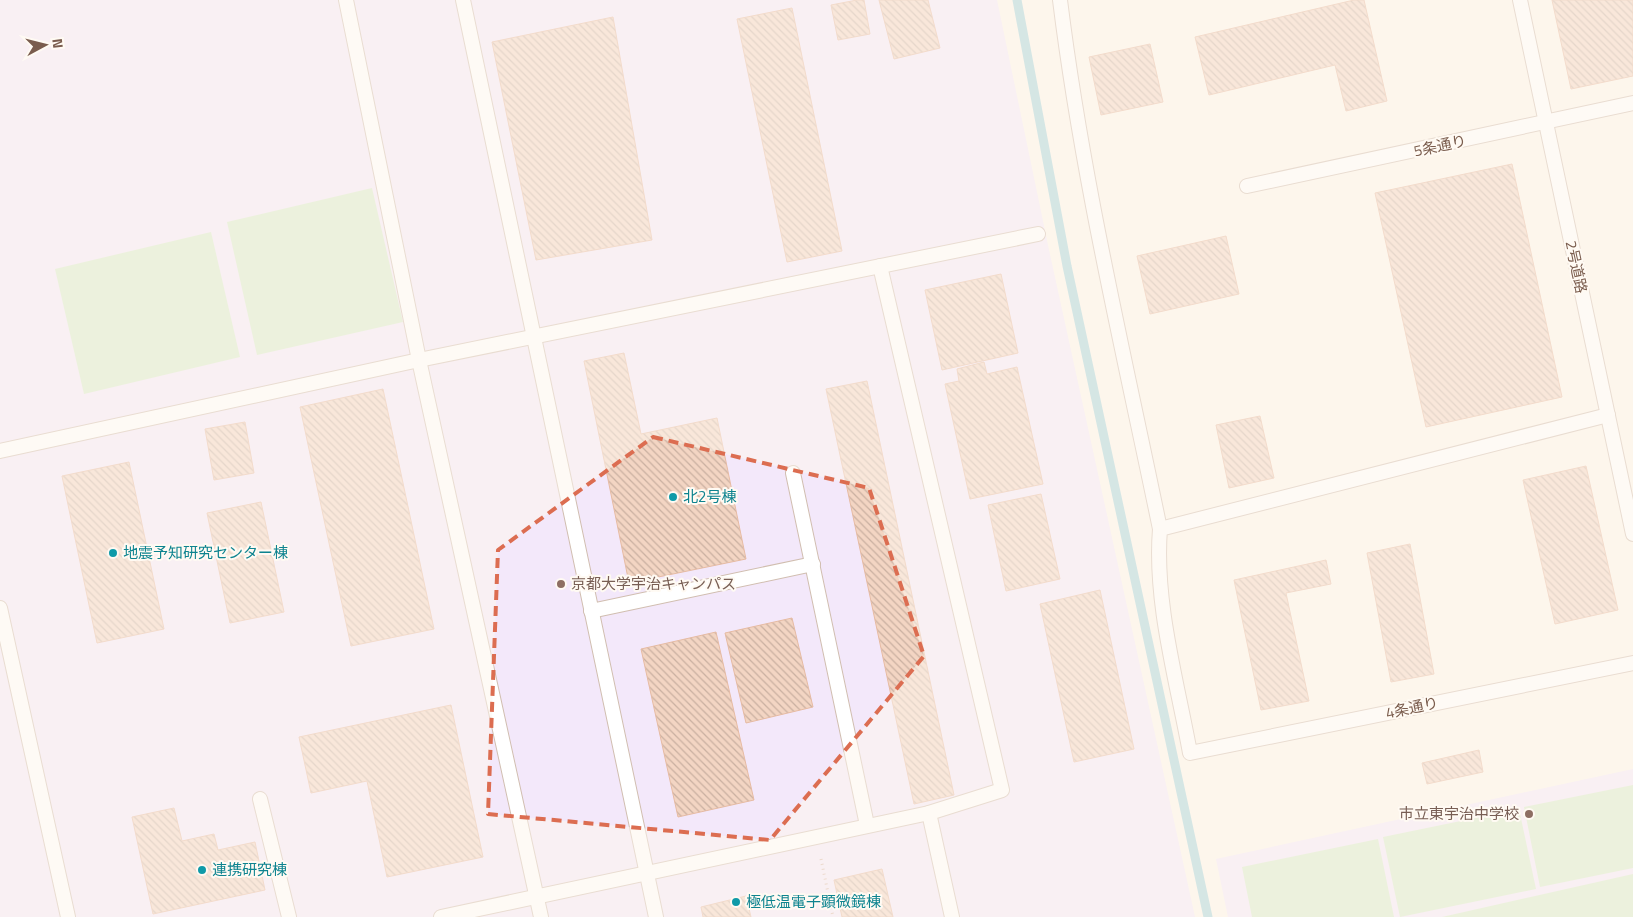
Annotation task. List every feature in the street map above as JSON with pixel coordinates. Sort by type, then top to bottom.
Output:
[{"type":"lane","points":[[346,0],[420,360],[541,917]]},
{"type":"lane","points":[[463,0],[532,338],[656,917]]},
{"type":"lane","points":[[1060,0],[1069,77],[1160,529],[1608,415]]},
{"type":"lane","name":"2号道路","points":[[1520,0],[1633,534]]},
{"type":"lane","name":"5条通り","points":[[1247,186],[1633,104]]},
{"type":"lane","points":[[0,451],[420,360],[1038,234]]},
{"type":"lane","points":[[441,917],[929,813],[1002,790],[880,266]]},
{"type":"lane","points":[[793,473],[867,825]]},
{"type":"lane","name":"4条通り","points":[[1160,529],[1159,572],[1190,753],[1633,662]]},
{"type":"lane","points":[[591,611],[813,564]]},
{"type":"lane","points":[[0,608],[68,917]]},
{"type":"lane","points":[[260,799],[289,917]]},
{"type":"lane","points":[[929,813],[952,917]]},
{"type":"path","points":[[816,836],[833,917]]},
{"type":"highlighted area","points":[[653,437],[869,488],[924,656],[770,840],[488,814],[498,550]]},
{"type":"shaded area","name":"京都大学宇治キャンパス","points":[[0,0],[997,0],[1049,250],[1195,917],[0,917]]},
{"type":"shaded area","name":"市立東宇治中学校","points":[[1633,769],[1633,917],[1228,917],[1216,859]]},
{"type":"green space","points":[[372,188],[403,322],[257,355],[227,222]]},
{"type":"green space","points":[[211,232],[240,357],[84,394],[55,269]]},
{"type":"green space","points":[[1633,785],[1633,868],[1540,887],[1524,807]]},
{"type":"green space","points":[[1519,809],[1536,889],[1400,917],[1383,837]]},
{"type":"green space","points":[[1378,839],[1394,917],[1252,917],[1242,867]]},
{"type":"green space","points":[[1633,874],[1633,917],[1442,917]]},
{"type":"building","points":[[864,0],[870,34],[838,40],[831,5]]},
{"type":"building","points":[[879,0],[928,0],[940,48],[894,59]]},
{"type":"building","points":[[1354,0],[1364,0],[1387,101],[1346,111],[1335,65],[1209,95],[1195,37]]},
{"type":"building","points":[[1552,0],[1633,0],[1633,76],[1571,89]]},
{"type":"building","points":[[792,8],[842,251],[787,262],[737,19]]},
{"type":"building","points":[[613,17],[652,240],[536,260],[492,42]]},
{"type":"building","points":[[1150,44],[1163,102],[1101,115],[1089,57]]},
{"type":"building","points":[[1512,164],[1562,397],[1426,427],[1375,193]]},
{"type":"building","points":[[1226,236],[1239,294],[1150,314],[1137,256]]},
{"type":"building","points":[[1001,274],[1018,353],[942,370],[925,290]]},
{"type":"building","name":"北2号棟","points":[[624,353],[641,434],[717,418],[746,559],[629,583],[584,361]]},
{"type":"building","points":[[984,362],[987,374],[1017,367],[1043,484],[970,499],[945,384],[959,381],[957,369]]},
{"type":"building","points":[[867,381],[954,795],[914,804],[826,389]]},
{"type":"building","points":[[383,389],[434,629],[351,646],[300,407]]},
{"type":"building","points":[[1260,416],[1274,478],[1229,488],[1216,425]]},
{"type":"building","points":[[245,422],[254,473],[214,480],[205,429]]},
{"type":"building","name":"地震予知研究センター棟","points":[[129,462],[164,629],[97,643],[62,476]]},
{"type":"building","points":[[1586,466],[1618,610],[1555,624],[1523,480]]},
{"type":"building","points":[[1041,494],[1060,579],[1006,591],[988,505]]},
{"type":"building","points":[[261,502],[284,612],[230,623],[207,513]]},
{"type":"building","points":[[1410,544],[1434,674],[1391,682],[1367,553]]},
{"type":"building","points":[[1326,560],[1331,584],[1286,593],[1309,701],[1261,710],[1234,580]]},
{"type":"building","points":[[1100,590],[1134,749],[1074,762],[1040,604]]},
{"type":"building","points":[[792,618],[813,707],[746,723],[725,633]]},
{"type":"building","points":[[716,632],[754,800],[678,817],[641,649]]},
{"type":"building","points":[[451,705],[483,857],[387,877],[367,781],[311,793],[299,737]]},
{"type":"building","points":[[1479,750],[1483,772],[1427,784],[1422,763]]},
{"type":"building","name":"連携研究棟","points":[[174,808],[182,841],[214,834],[218,850],[255,842],[265,890],[153,914],[132,817]]},
{"type":"building","points":[[882,869],[893,917],[842,917],[834,880]]},
{"type":"building","name":"極低温電子顕微鏡棟","points":[[746,896],[751,917],[703,917],[701,907]]},
{"type":"waterway","points":[[1017,0],[1067,266],[1208,917]]},
{"type":"place","name":"北2号棟","points":[[673,497]]},
{"type":"place","name":"地震予知研究センター棟","points":[[113,553]]},
{"type":"place","name":"京都大学宇治キャンパス","points":[[561,584]]},
{"type":"place","name":"市立東宇治中学校","points":[[1529,814]]},
{"type":"place","name":"連携研究棟","points":[[202,870]]},
{"type":"place","name":"極低温電子顕微鏡棟","points":[[736,902]]}]
